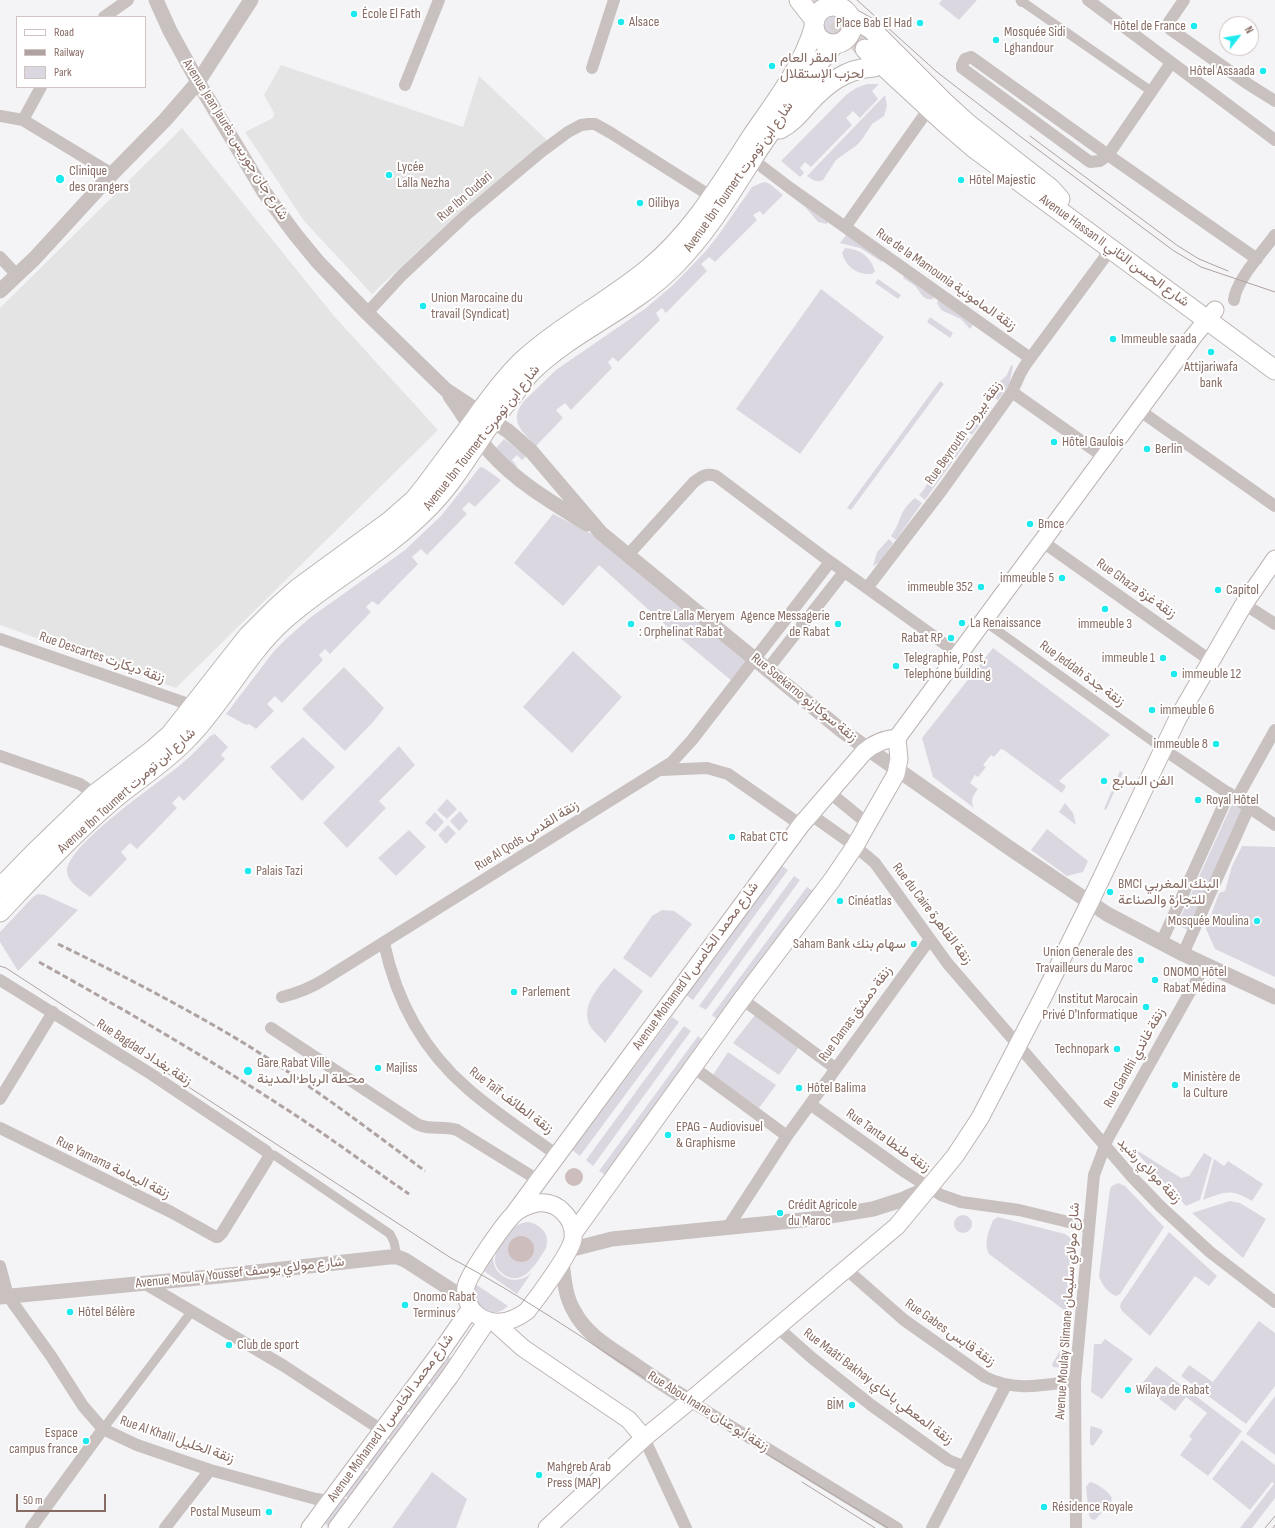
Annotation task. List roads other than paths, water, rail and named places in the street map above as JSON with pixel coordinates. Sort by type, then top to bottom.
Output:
[{"type":"main road","points":[[799,0],[820,11],[844,9],[852,11],[963,120],[1050,188],[1058,204],[1036,203],[969,156],[945,137],[858,53],[838,44],[825,43],[821,40],[815,32],[820,11]]},
{"type":"main road","name":"Avenue Ibn Toumert شارع ابن تومرت","points":[[3,882],[95,794],[165,740],[194,706],[248,636],[278,606],[297,589],[390,521],[414,500],[481,424],[530,373],[571,340],[644,293],[673,268],[706,229],[740,180],[749,153],[796,70],[807,47],[820,11]]},
{"type":"main road","points":[[838,44],[850,34],[852,26],[852,11]]},
{"type":"main road","name":"Avenue Ibn Toumert شارع ابن تومرت","points":[[0,912],[93,817],[174,752],[189,738],[209,714],[248,660],[283,621],[303,604],[380,550],[420,516],[444,490],[510,373],[535,350],[636,279],[667,253],[695,220],[712,196],[749,153],[771,132],[823,58],[838,44]]},
{"type":"main road","name":"Avenue Hassan II شارع الحسن الثاني","points":[[869,45],[959,136],[1058,204],[1211,315],[1275,370]]},
{"type":"main road","points":[[771,132],[794,120],[819,92],[834,80],[857,69],[874,68]]},
{"type":"main road","name":"Avenue Hassan II شارع الحسن الثاني","points":[[1058,204],[1111,249],[1211,315],[1275,354]]},
{"type":"main road","points":[[469,1304],[481,1318],[490,1321],[507,1321],[527,1311],[568,1248],[693,1068],[742,999],[832,880],[855,846],[893,781],[897,770],[899,749],[897,738],[1193,337],[1211,315]]},
{"type":"main road","points":[[547,1528],[644,1438],[897,1226],[955,1156],[980,1118],[1018,1045],[1090,902],[1178,718],[1244,604],[1275,559]]},
{"type":"main road","name":"Avenue Mohamed V شارع محمد الخامس","points":[[310,1528],[382,1431],[469,1304],[466,1287],[471,1274],[538,1180],[806,819],[867,749],[876,743],[887,739],[897,738]]},
{"type":"main road","points":[[513,1215],[531,1204],[548,1203],[554,1205],[566,1214],[572,1227],[568,1248]]},
{"type":"main road","points":[[490,1321],[523,1348],[629,1420],[644,1438]]},
{"type":"main road","name":"Avenue Mohamed V شارع محمد الخامس","points":[[337,1528],[490,1321]]},
{"type":"street","points":[[105,16],[128,0]]},
{"type":"street","name":"Avenue Jean Jaurès شارع جان جوريس","points":[[156,0],[170,31],[198,82],[260,186],[278,212],[318,262],[367,313],[446,390]]},
{"type":"street","points":[[0,291],[53,239],[112,174],[165,120],[198,82],[251,0]]},
{"type":"street","points":[[405,85],[439,0]]},
{"type":"street","points":[[592,68],[614,0]]},
{"type":"street","points":[[1021,0],[1152,91]]},
{"type":"street","points":[[1088,0],[1275,140]]},
{"type":"street","points":[[1184,0],[1169,22],[1168,26],[1173,32],[1275,101]]},
{"type":"street","points":[[1171,63],[1108,155],[1100,161],[1090,162],[962,68],[963,62],[968,58],[971,58],[1108,155],[1257,259]]},
{"type":"street","points":[[23,120],[40,88]]},
{"type":"street","points":[[0,116],[23,120],[112,174]]},
{"type":"street","points":[[845,227],[923,117]]},
{"type":"street","name":"Rue Ibn Oudari","points":[[367,313],[402,275],[446,233],[535,157],[574,128],[581,125],[595,124],[656,160],[712,196]]},
{"type":"street","points":[[749,153],[803,187],[822,206]]},
{"type":"street","name":"Rue de la Mamounia زنقة المامونية","points":[[749,153],[790,188],[1030,358]]},
{"type":"street","points":[[1234,300],[1234,291],[1275,235]]},
{"type":"street","name":"Rue Beyrouth زنقة بيروت","points":[[867,588],[942,490],[1012,392],[1020,374],[1030,358],[1111,249]]},
{"type":"street","points":[[0,257],[17,275]]},
{"type":"street","name":"Rue Soekarno زنقة سوكارنو","points":[[446,390],[481,424],[500,463],[532,489],[601,533]]},
{"type":"street","points":[[1012,392],[1104,457]]},
{"type":"street","points":[[1139,410],[1275,506]]},
{"type":"street","name":"Rue Soekarno زنقة سوكارنو","points":[[481,424],[513,435],[531,451],[601,533],[767,670],[841,730],[867,749],[1105,912],[1183,954],[1275,997]]},
{"type":"street","points":[[627,556],[694,482],[702,475],[710,474],[722,480],[830,562],[960,654]]},
{"type":"street","name":"Rue Ghaza زنقة غزة","points":[[1043,542],[1212,661]]},
{"type":"street","points":[[755,659],[760,650],[830,562]]},
{"type":"street","points":[[767,670],[844,572]]},
{"type":"street","points":[[1244,604],[1275,624]]},
{"type":"street","name":"Rue Jeddah زنقة جدة","points":[[984,621],[1163,749]]},
{"type":"street","name":"Rue Descartes زنقة ديكارت","points":[[0,639],[194,706]]},
{"type":"street","name":"Rue Al Qods زنقة القدس","points":[[282,997],[297,994],[312,988],[672,762],[692,740],[755,659]]},
{"type":"street","points":[[1161,942],[1233,796],[1275,730]]},
{"type":"street","points":[[1163,749],[1275,825]]},
{"type":"street","points":[[0,756],[80,784],[95,794]]},
{"type":"street","name":"Rue du Caire زنقة القاهرة","points":[[657,771],[686,768],[707,768],[728,774],[855,846],[875,863],[948,964],[1018,1045]]},
{"type":"street","points":[[829,792],[868,824]]},
{"type":"street","points":[[1183,954],[1249,807]]},
{"type":"street","name":"Rue Damas زنقة دمشق","points":[[728,1227],[787,1136],[930,939]]},
{"type":"street","name":"Rue Taïf زنقة الطائف","points":[[384,943],[392,976],[405,1008],[422,1037],[435,1055],[454,1076],[480,1099],[557,1155]]},
{"type":"street","name":"Rue Gandhi زنقة غاندي","points":[[1104,1146],[1206,965]]},
{"type":"street","name":"Rue Bagdad زنقة بغداد","points":[[0,980],[151,1074],[266,1151],[269,1155]]},
{"type":"street","points":[[742,999],[835,1068]]},
{"type":"street","points":[[0,1099],[53,1012]]},
{"type":"street","points":[[271,1028],[417,1124],[427,1128],[444,1127],[457,1130],[538,1180]]},
{"type":"street","name":"زنقة مولاي رشيد","points":[[1018,1045],[1133,1178],[1186,1230],[1230,1268],[1275,1302]]},
{"type":"street","points":[[693,1068],[787,1136]]},
{"type":"street","name":"Rue Tanta زنقة طنطا","points":[[810,1104],[928,1188],[941,1195],[962,1202],[1019,1210],[1089,1227]]},
{"type":"street","name":"Rue Yamama زنقة اليمامة","points":[[0,1128],[171,1212],[212,1236],[218,1237],[222,1233],[269,1155]]},
{"type":"street","name":"Avenue Moulay Slimane شارع مولاي سليمان","points":[[1076,1528],[1075,1381],[1094,1175],[1104,1146]]},
{"type":"street","points":[[269,1155],[274,1155],[390,1234],[398,1257],[405,1260],[469,1304]]},
{"type":"street","points":[[568,1248],[612,1239],[812,1220],[873,1209],[901,1200],[928,1188]]},
{"type":"street","name":"Rue Abou Inane زنقة أبو عنان","points":[[568,1248],[565,1287],[574,1311],[588,1331],[646,1373],[897,1528]]},
{"type":"street","name":"Avenue Moulay Youssef شارع مولاي يوسف","points":[[4,1296],[398,1257]]},
{"type":"street","points":[[0,1266],[4,1296]]},
{"type":"street","name":"Rue Gabes زنقة قابس","points":[[846,1269],[904,1320],[985,1377],[997,1383],[1018,1387],[1075,1381]]},
{"type":"street","points":[[144,1283],[284,1366],[382,1431]]},
{"type":"street","name":"Rue Al Khalil زنقة الخليل","points":[[4,1296],[47,1350],[82,1406],[103,1429],[137,1444],[210,1470],[316,1498],[330,1500]]},
{"type":"street","points":[[31,1528],[192,1311]]},
{"type":"street","name":"Rue Maâti Bakhay زنقة المعطي باخاي","points":[[777,1327],[812,1358],[871,1405],[948,1460],[963,1466]]},
{"type":"street","points":[[932,1528],[1006,1385]]},
{"type":"street","points":[[644,1438],[686,1528]]},
{"type":"street","points":[[164,1528],[210,1470]]},
{"type":"tunnel","points":[[814,0],[865,49]]},
{"type":"tunnel","points":[[836,0],[856,25]]},
{"type":"tram line","points":[[857,0],[937,72],[1021,137],[1174,251],[1201,267],[1275,292]]},
{"type":"tram line","points":[[1030,136],[1178,246],[1199,259],[1228,271]]},
{"type":"tram line","points":[[0,966],[6,968],[451,1258],[503,1287],[683,1402],[888,1528]]},
{"type":"tram line","points":[[802,1482],[875,1528]]},
{"type":"tram line","points":[[1265,1528],[1275,1516]]},
{"type":"railway","points":[[58,944],[154,992],[247,1045],[315,1091],[425,1171]]},
{"type":"railway","points":[[39,962],[102,997],[256,1090],[317,1130],[409,1194]]},
{"type":"place","name":"École El Fath","points":[[354,14]]},
{"type":"place","name":"Alsace","points":[[621,22]]},
{"type":"place","name":"Place Bab El Had","points":[[920,23]]},
{"type":"place","name":"Hôtel de France","points":[[1194,26]]},
{"type":"place","name":"Mosquée Sidi Lghandour","points":[[996,40]]},
{"type":"place","name":"المقر العام لحزب الإستقلال","points":[[772,66]]},
{"type":"place","name":"Hôtel Assaada","points":[[1263,71]]},
{"type":"place","name":"Lycée Lalla Nezha","points":[[389,175]]},
{"type":"place","name":"Clinique des orangers","points":[[60,179]]},
{"type":"place","name":"Hôtel Majestic","points":[[961,180]]},
{"type":"place","name":"Oilibya","points":[[640,203]]},
{"type":"place","name":"Union Marocaine du travail (Syndicat)","points":[[423,306]]},
{"type":"place","name":"Immeuble saada","points":[[1113,339]]},
{"type":"place","name":"Attijariwafa bank","points":[[1211,352]]},
{"type":"place","name":"Hôtel Gaulois","points":[[1054,442]]},
{"type":"place","name":"Berlin","points":[[1147,449]]},
{"type":"place","name":"Bmce","points":[[1030,524]]},
{"type":"place","name":"immeuble 5","points":[[1062,578]]},
{"type":"place","name":"immeuble 352","points":[[981,587]]},
{"type":"place","name":"Capitol","points":[[1218,590]]},
{"type":"place","name":"immeuble 3","points":[[1105,609]]},
{"type":"place","name":"La Renaissance","points":[[962,623]]},
{"type":"place","name":"Centre Lalla Meryem : Orphelinat Rabat","points":[[631,624]]},
{"type":"place","name":"Agence Messagerie de Rabat","points":[[838,624]]},
{"type":"place","name":"Rabat RP","points":[[951,638]]},
{"type":"place","name":"immeuble 1","points":[[1163,658]]},
{"type":"place","name":"Telegraphie, Post, Telephone building","points":[[896,666]]},
{"type":"place","name":"immeuble 12","points":[[1174,674]]},
{"type":"place","name":"immeuble 6","points":[[1152,710]]},
{"type":"place","name":"immeuble 8","points":[[1216,744]]},
{"type":"place","name":"الفن السابع","points":[[1104,781]]},
{"type":"place","name":"Royal Hôtel","points":[[1198,800]]},
{"type":"place","name":"Rabat CTC","points":[[732,837]]},
{"type":"place","name":"Palais Tazi","points":[[248,871]]},
{"type":"place","name":"BMCI البنك المغربي للتجارة والصناعة","points":[[1110,892]]},
{"type":"place","name":"Cinéatlas","points":[[840,901]]},
{"type":"place","name":"Mosquée Moulina","points":[[1257,921]]},
{"type":"place","name":"Saham Bank سهام بنك","points":[[914,944]]},
{"type":"place","name":"Union Generale des Travailleurs du Maroc","points":[[1141,960]]},
{"type":"place","name":"ONOMO Hôtel Rabat Médina","points":[[1155,980]]},
{"type":"place","name":"Parlement","points":[[514,992]]},
{"type":"place","name":"Institut Marocain Privé D'Informatique","points":[[1146,1007]]},
{"type":"place","name":"Technopark","points":[[1117,1049]]},
{"type":"place","name":"Majliss","points":[[378,1068]]},
{"type":"place","name":"Gare Rabat Ville محطة الرباط المدينة","points":[[248,1071]]},
{"type":"place","name":"Ministère de la Culture","points":[[1175,1085]]},
{"type":"place","name":"Hôtel Balima","points":[[799,1088]]},
{"type":"place","name":"EPAG - Audiovisuel & Graphisme","points":[[668,1135]]},
{"type":"place","name":"Crédit Agricole du Maroc","points":[[780,1213]]},
{"type":"place","name":"Onomo Rabat Terminus","points":[[405,1305]]},
{"type":"place","name":"Hôtel Bélère","points":[[70,1312]]},
{"type":"place","name":"Club de sport","points":[[229,1345]]},
{"type":"place","name":"Wilaya de Rabat","points":[[1128,1390]]},
{"type":"place","name":"BİM","points":[[852,1405]]},
{"type":"place","name":"Espace campus france","points":[[86,1441]]},
{"type":"place","name":"Mahgreb Arab Press (MAP)","points":[[539,1475]]},
{"type":"place","name":"Résidence Royale","points":[[1044,1507]]},
{"type":"place","name":"Postal Museum","points":[[269,1512]]}]
